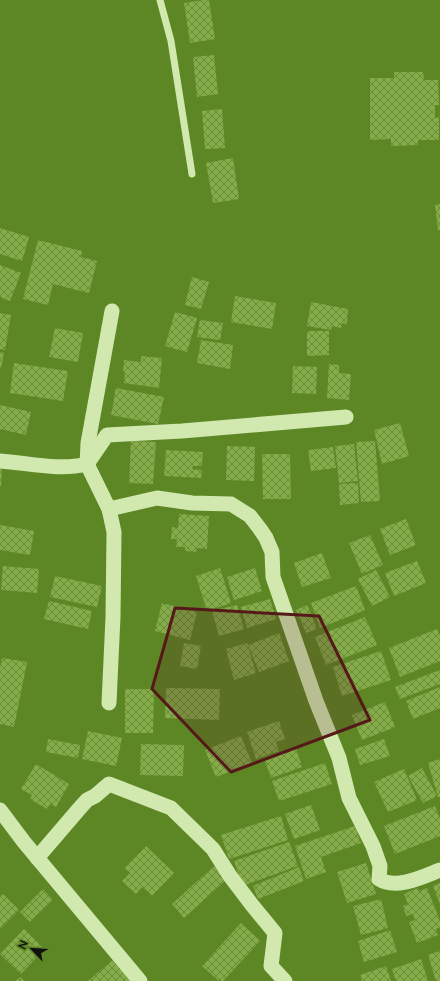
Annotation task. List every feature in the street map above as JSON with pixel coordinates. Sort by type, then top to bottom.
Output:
[{"type":"street","points":[[109,703],[113,617],[114,532],[109,509],[87,464],[88,443],[112,311]]},
{"type":"street","points":[[0,461],[48,467],[76,467],[87,464],[107,435],[182,431],[346,417]]},
{"type":"street","points":[[109,509],[157,498],[192,503],[231,504],[250,516],[266,538],[272,552],[273,577],[316,701],[339,758],[349,798],[373,846],[380,866],[379,879],[385,883],[403,882],[440,870]]},
{"type":"street","points":[[37,858],[79,808],[87,800],[95,796],[109,784],[171,808],[214,850],[230,876],[275,933],[271,966],[285,981]]},
{"type":"street","points":[[0,810],[37,858],[140,981]]},
{"type":"lane","points":[[160,0],[171,41],[192,174]]},
{"type":"highlighted area","points":[[175,608],[319,616],[370,720],[231,772],[152,689]]},
{"type":"building","points":[[209,0],[215,39],[190,43],[184,3]]},
{"type":"building","points":[[214,55],[218,94],[197,97],[193,57]]},
{"type":"building","points":[[394,72],[423,72],[424,80],[438,80],[439,105],[435,105],[435,118],[439,117],[439,140],[418,140],[418,145],[391,146],[391,139],[370,140],[370,78],[394,78]]},
{"type":"building","points":[[222,109],[225,148],[205,149],[202,111]]},
{"type":"building","points":[[233,158],[239,199],[213,203],[206,163]]},
{"type":"building","points":[[440,204],[440,230],[438,230],[435,205]]},
{"type":"building","points":[[0,228],[29,237],[22,261],[0,254]]},
{"type":"building","points":[[38,240],[82,251],[81,257],[97,261],[89,293],[53,284],[48,305],[23,299]]},
{"type":"building","points":[[0,265],[21,273],[10,301],[0,297]]},
{"type":"building","points":[[192,277],[209,282],[201,309],[185,305]]},
{"type":"building","points":[[235,296],[276,303],[272,329],[231,322]]},
{"type":"building","points":[[311,302],[348,309],[347,324],[342,323],[341,328],[332,326],[331,330],[307,326]]},
{"type":"building","points":[[175,312],[197,318],[187,352],[165,346]]},
{"type":"building","points":[[0,313],[11,315],[5,350],[0,349]]},
{"type":"building","points":[[200,320],[223,323],[220,340],[197,337]]},
{"type":"building","points":[[55,328],[83,333],[78,362],[49,357]]},
{"type":"building","points":[[307,331],[329,331],[329,355],[307,356]]},
{"type":"building","points":[[201,340],[233,345],[230,369],[197,363]]},
{"type":"building","points":[[0,352],[4,353],[1,369],[0,369]]},
{"type":"building","points":[[141,356],[162,358],[159,388],[124,383],[124,360],[141,362]]},
{"type":"building","points":[[14,363],[68,371],[63,401],[10,393]]},
{"type":"building","points":[[329,364],[339,365],[339,373],[351,374],[349,400],[327,398]]},
{"type":"building","points":[[293,366],[317,367],[316,394],[292,393]]},
{"type":"building","points":[[116,388],[164,397],[158,424],[111,415]]},
{"type":"building","points":[[0,405],[31,412],[26,435],[0,429]]},
{"type":"building","points":[[400,423],[409,456],[382,464],[374,430]]},
{"type":"building","points":[[131,441],[156,442],[153,484],[129,483]]},
{"type":"building","points":[[375,441],[380,501],[361,502],[356,442]]},
{"type":"building","points":[[354,444],[358,481],[339,483],[335,446]]},
{"type":"building","points":[[227,446],[255,447],[254,481],[226,480]]},
{"type":"building","points":[[333,447],[336,468],[311,471],[308,450]]},
{"type":"building","points":[[166,450],[203,452],[202,466],[193,466],[192,469],[202,470],[201,478],[164,476]]},
{"type":"building","points":[[262,454],[290,454],[291,499],[263,499]]},
{"type":"building","points":[[0,469],[2,469],[1,486],[0,486]]},
{"type":"building","points":[[358,483],[359,503],[340,505],[339,484]]},
{"type":"building","points":[[179,514],[209,516],[207,549],[197,548],[196,552],[185,551],[185,547],[176,547],[177,539],[171,539],[172,527],[178,528]]},
{"type":"building","points":[[406,519],[416,545],[390,555],[380,529]]},
{"type":"building","points":[[0,525],[34,531],[30,555],[0,550]]},
{"type":"building","points":[[370,535],[383,565],[362,574],[349,543]]},
{"type":"building","points":[[322,553],[331,578],[302,587],[294,563]]},
{"type":"building","points":[[417,561],[426,583],[394,596],[385,573]]},
{"type":"building","points":[[3,566],[39,569],[37,593],[1,590]]},
{"type":"building","points":[[220,568],[231,603],[207,611],[196,576]]},
{"type":"building","points":[[255,568],[262,591],[234,600],[227,577]]},
{"type":"building","points":[[376,570],[390,597],[372,606],[358,579]]},
{"type":"building","points":[[55,576],[102,586],[97,607],[50,597]]},
{"type":"building","points":[[356,586],[365,610],[320,628],[311,603]]},
{"type":"building","points":[[270,599],[276,619],[247,628],[241,607]]},
{"type":"building","points":[[49,601],[92,611],[88,629],[44,619]]},
{"type":"building","points":[[162,603],[197,612],[190,640],[155,631]]},
{"type":"building","points":[[237,605],[244,629],[219,636],[212,611]]},
{"type":"building","points":[[307,605],[317,629],[306,633],[296,610]]},
{"type":"building","points":[[365,617],[377,645],[326,665],[315,637]]},
{"type":"building","points":[[437,629],[440,636],[440,661],[400,677],[389,648]]},
{"type":"building","points":[[279,633],[289,661],[259,672],[248,645]]},
{"type":"building","points":[[184,643],[201,646],[197,669],[180,666]]},
{"type":"building","points":[[247,643],[256,673],[234,680],[226,649]]},
{"type":"building","points":[[381,651],[391,680],[342,696],[333,667]]},
{"type":"building","points":[[2,658],[27,662],[14,727],[0,724],[0,668]]},
{"type":"building","points":[[440,670],[440,684],[400,699],[395,687]]},
{"type":"building","points":[[440,687],[440,708],[413,719],[406,701]]},
{"type":"building","points":[[166,688],[220,689],[219,720],[165,718]]},
{"type":"building","points":[[125,689],[154,689],[153,733],[125,733]]},
{"type":"building","points":[[385,702],[395,727],[362,740],[352,715]]},
{"type":"building","points":[[279,721],[285,739],[276,742],[279,751],[256,759],[247,732]]},
{"type":"building","points":[[88,731],[122,738],[116,766],[82,759]]},
{"type":"building","points":[[241,736],[252,763],[216,777],[205,750]]},
{"type":"building","points":[[48,739],[80,745],[78,758],[46,752]]},
{"type":"building","points":[[384,739],[390,756],[360,765],[355,749]]},
{"type":"building","points":[[141,744],[184,745],[183,776],[140,775]]},
{"type":"building","points":[[296,748],[302,767],[271,778],[264,758]]},
{"type":"building","points":[[440,759],[440,797],[438,797],[428,763]]},
{"type":"building","points":[[325,763],[332,784],[279,801],[272,781]]},
{"type":"building","points":[[36,764],[69,784],[56,807],[50,804],[47,809],[30,799],[32,795],[21,789]]},
{"type":"building","points":[[422,768],[437,796],[423,803],[408,776]]},
{"type":"building","points":[[404,769],[417,800],[388,812],[374,782]]},
{"type":"building","points":[[311,805],[320,830],[294,839],[285,814]]},
{"type":"building","points":[[435,806],[440,819],[440,836],[395,854],[384,826]]},
{"type":"building","points":[[281,816],[288,840],[229,859],[221,835]]},
{"type":"building","points":[[355,826],[361,843],[321,857],[326,872],[306,879],[295,846]]},
{"type":"building","points":[[289,842],[298,866],[242,886],[234,861]]},
{"type":"building","points":[[146,846],[174,873],[152,896],[142,887],[136,894],[122,881],[130,873],[125,868]]},
{"type":"building","points":[[366,863],[376,894],[347,903],[337,872]]},
{"type":"building","points":[[214,866],[226,880],[184,918],[172,904]]},
{"type":"building","points":[[299,867],[304,881],[258,899],[253,886]]},
{"type":"building","points":[[440,883],[440,904],[433,886]]},
{"type":"building","points":[[417,888],[419,891],[427,888],[440,921],[440,927],[436,929],[438,935],[417,943],[409,922],[415,920],[413,914],[406,916],[403,906],[408,904],[404,894]]},
{"type":"building","points":[[43,889],[53,900],[30,922],[20,912]]},
{"type":"building","points":[[3,894],[19,910],[0,929],[0,897]]},
{"type":"building","points":[[381,899],[388,928],[361,935],[353,906]]},
{"type":"building","points":[[241,923],[260,941],[223,981],[219,981],[202,966]]},
{"type":"building","points":[[24,929],[42,947],[34,956],[36,958],[21,974],[0,954]]},
{"type":"building","points":[[390,930],[397,952],[364,962],[358,941]]},
{"type":"building","points":[[440,951],[440,981],[436,981],[428,955]]},
{"type":"building","points":[[115,958],[135,981],[88,981]]},
{"type":"building","points":[[421,959],[428,981],[396,981],[392,969]]},
{"type":"building","points":[[386,966],[391,981],[362,981],[360,975]]},
{"type":"building","points":[[21,977],[24,981],[15,981]]}]
